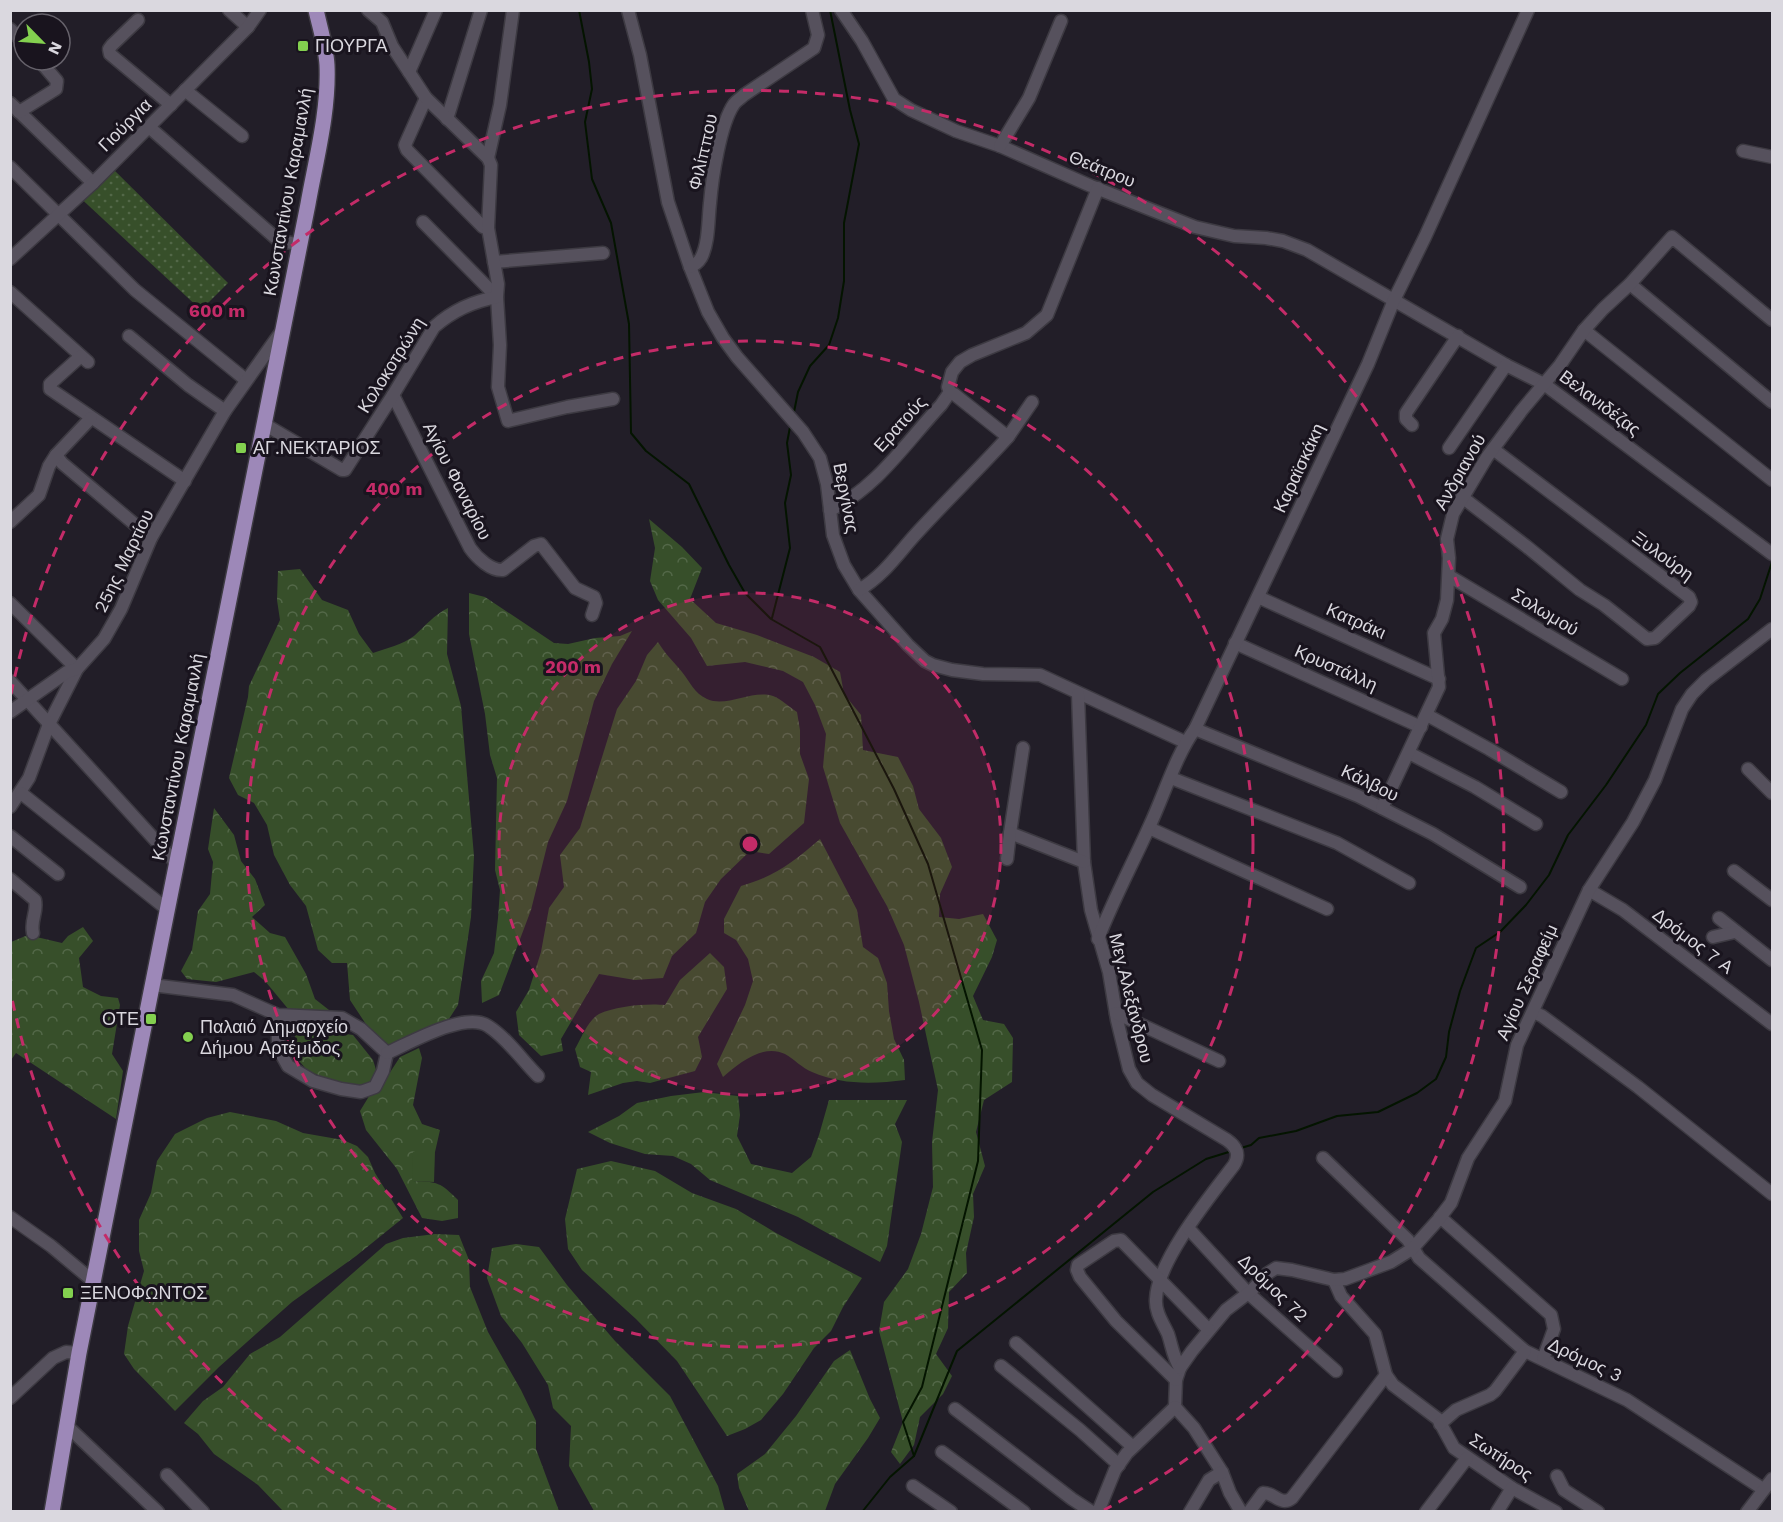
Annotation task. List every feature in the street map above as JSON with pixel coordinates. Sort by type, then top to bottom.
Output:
[{"type":"main road","name":"Κωνσταντίνου Καραμανλή","points":[[52,1512],[79,1353],[300,245],[323,116],[327,81],[324,43],[316,10]]},
{"type":"street","points":[[229,10],[248,27]]},
{"type":"street","name":"Γιούργια","points":[[13,251],[59,216],[93,183],[248,27],[260,10]]},
{"type":"street","points":[[368,10],[384,16],[392,46],[426,98],[488,158],[491,165],[488,228],[498,284],[500,345],[498,387],[508,421],[613,399]]},
{"type":"street","points":[[409,72],[435,10]]},
{"type":"street","points":[[447,119],[481,10]]},
{"type":"street","points":[[488,158],[500,105],[513,10]]},
{"type":"street","name":"Βεργίνας","points":[[628,10],[640,55],[668,202],[690,267],[708,312],[723,338],[803,432],[820,458],[825,471],[833,535],[844,565],[859,590],[908,645],[925,661],[933,665],[983,674],[1034,674],[1185,742]]},
{"type":"street","name":"Φιλίππου","points":[[690,267],[699,261],[703,252],[711,189],[724,128],[730,112],[744,94],[814,48],[818,36],[812,10]]},
{"type":"street","name":"Θεάτρου","points":[[841,10],[862,41],[894,99],[911,110],[956,131],[1000,146],[1195,226],[1234,237],[1266,238],[1307,250],[1394,300]]},
{"type":"street","name":"Καραϊσκάκη","points":[[1098,939],[1149,828],[1185,742],[1195,729],[1368,364],[1394,300],[1528,10]]},
{"type":"street","points":[[138,20],[112,45],[109,49],[110,54],[171,105]]},
{"type":"street","points":[[1000,146],[1029,98],[1061,21]]},
{"type":"street","points":[[49,72],[57,81],[56,89],[15,107],[93,183]]},
{"type":"street","points":[[185,90],[242,136]]},
{"type":"street","points":[[426,98],[405,145],[407,150],[483,226],[488,228]]},
{"type":"street","points":[[149,127],[278,240],[300,245]]},
{"type":"street","points":[[1743,151],[1773,157]]},
{"type":"street","points":[[10,167],[135,290],[246,380]]},
{"type":"street","name":"Ερατούς","points":[[830,510],[844,504],[870,483],[941,405],[950,392],[948,387],[952,372],[960,362],[1026,333],[1047,315],[1098,188]]},
{"type":"street","points":[[423,222],[497,297]]},
{"type":"street","name":"Ανδριανού","points":[[1382,808],[1439,687],[1434,633],[1444,609],[1449,576],[1447,539],[1453,514],[1493,449],[1584,330],[1630,284],[1671,237],[1773,320]]},
{"type":"street","points":[[494,262],[603,253]]},
{"type":"street","points":[[1630,284],[1773,402]]},
{"type":"street","points":[[10,292],[85,359],[50,384],[50,389],[185,482]]},
{"type":"street","name":"Κολοκοτρώνη","points":[[264,424],[345,470],[434,327],[443,318],[458,310],[484,299],[497,297]]},
{"type":"street","name":"Βελανιδέζας","points":[[1394,300],[1544,384],[1773,554]]},
{"type":"street","points":[[1584,330],[1773,480]]},
{"type":"street","name":"25ης Μαρτίου","points":[[10,712],[68,672],[76,669],[104,639],[113,625],[151,538],[225,411],[256,365],[283,331]]},
{"type":"street","points":[[129,336],[188,385],[225,411]]},
{"type":"street","points":[[1412,425],[1406,419],[1406,413],[1458,336]]},
{"type":"street","points":[[256,365],[263,362],[276,363]]},
{"type":"street","points":[[1449,448],[1506,364]]},
{"type":"street","points":[[950,392],[1008,437]]},
{"type":"street","name":"Αγίου Φαναρίου","points":[[393,395],[476,556],[495,570],[503,570],[534,546],[541,544],[575,588],[594,597],[597,603],[592,615]]},
{"type":"street","points":[[859,590],[884,571],[915,535],[991,458],[1032,402]]},
{"type":"street","points":[[10,522],[39,495],[49,466],[56,455],[92,417]]},
{"type":"street","name":"Ξυλούρη","points":[[1462,497],[1571,584],[1604,605],[1647,639],[1655,638],[1689,606],[1691,602],[1689,597],[1493,449]]},
{"type":"street","points":[[56,455],[62,463],[151,538]]},
{"type":"street","name":"Σολωμού","points":[[1449,576],[1622,679]]},
{"type":"street","name":"Κατράκι","points":[[1258,597],[1439,679]]},
{"type":"street","points":[[10,603],[76,669],[74,678],[49,724],[29,778],[10,807]]},
{"type":"street","name":"Αγίου Σεραφείμ","points":[[1178,1374],[1226,1310],[1276,1269],[1292,1270],[1334,1280],[1345,1279],[1391,1262],[1440,1217],[1451,1203],[1468,1158],[1505,1101],[1517,1045],[1589,890],[1633,822],[1655,780],[1682,709],[1692,694],[1706,680],[1773,629]]},
{"type":"street","name":"Κρυστάλλη","points":[[1235,643],[1490,749],[1561,792]]},
{"type":"street","points":[[10,681],[177,864]]},
{"type":"street","name":"Μεγ.Αλεξάνδρου","points":[[1078,694],[1084,862],[1091,909],[1109,972],[1126,1060],[1137,1083],[1159,1100],[1227,1140],[1236,1149],[1238,1157],[1188,1228],[1160,1281],[1156,1296],[1157,1308],[1169,1336],[1178,1374],[1175,1407]]},
{"type":"street","name":"Κάλβου","points":[[1195,729],[1297,769],[1382,808],[1433,834],[1520,887]]},
{"type":"street","points":[[1007,859],[1023,748]]},
{"type":"street","points":[[1409,753],[1475,787],[1536,824]]},
{"type":"street","points":[[1748,769],[1773,793]]},
{"type":"street","points":[[1171,778],[1337,843],[1409,883]]},
{"type":"street","points":[[21,793],[168,910]]},
{"type":"street","points":[[1149,828],[1327,909]]},
{"type":"street","points":[[1010,833],[1084,862]]},
{"type":"street","points":[[10,836],[58,874]]},
{"type":"street","points":[[1734,872],[1773,900]]},
{"type":"street","points":[[10,879],[35,900],[37,905],[33,933]]},
{"type":"street","name":"Δρόμος 7 Α","points":[[1589,890],[1623,910],[1773,1024]]},
{"type":"street","points":[[1719,918],[1773,960]]},
{"type":"street","points":[[1713,937],[1735,932]]},
{"type":"street","points":[[152,986],[233,995],[278,1015],[342,1018],[361,1029],[387,1053]]},
{"type":"street","points":[[1533,1012],[1542,1016],[1638,1087],[1773,1194]]},
{"type":"street","points":[[1116,1013],[1220,1062]]},
{"type":"street","points":[[278,1015],[278,1048],[288,1066],[313,1081],[361,1092],[375,1087],[383,1071],[387,1053]]},
{"type":"street","points":[[387,1053],[460,1022],[477,1021],[487,1025],[499,1035],[538,1076]]},
{"type":"street","name":"Δρόμος 3","points":[[1323,1158],[1427,1265],[1525,1351],[1627,1400],[1763,1489]]},
{"type":"street","points":[[10,1217],[51,1246],[93,1281]]},
{"type":"street","points":[[1440,1217],[1551,1315],[1554,1329],[1543,1359]]},
{"type":"street","name":"Δρόμος 72","points":[[1188,1228],[1248,1293],[1336,1371]]},
{"type":"street","points":[[1178,1374],[1116,1322],[1080,1277],[1077,1270],[1080,1264],[1119,1240],[1209,1330]]},
{"type":"street","points":[[1249,1512],[1263,1493],[1268,1492],[1283,1501],[1292,1498],[1386,1375],[1375,1334],[1341,1296],[1334,1280]]},
{"type":"street","points":[[1016,1343],[1133,1447]]},
{"type":"street","points":[[1440,1424],[1456,1410],[1495,1391],[1525,1351]]},
{"type":"street","points":[[10,1398],[53,1358],[66,1352],[79,1353]]},
{"type":"street","points":[[1001,1366],[1119,1465]]},
{"type":"street","name":"Σωτήρος","points":[[1386,1375],[1393,1385],[1438,1419],[1454,1448],[1512,1488],[1556,1512]]},
{"type":"street","points":[[1098,1512],[1119,1465],[1133,1447],[1175,1407],[1194,1428],[1222,1472],[1241,1512]]},
{"type":"street","points":[[955,1409],[1092,1512]]},
{"type":"street","points":[[66,1425],[158,1512]]},
{"type":"street","points":[[942,1452],[1023,1512]]},
{"type":"street","points":[[1426,1512],[1467,1458]]},
{"type":"street","points":[[1190,1512],[1209,1480],[1222,1472]]},
{"type":"street","points":[[167,1476],[203,1512]]},
{"type":"street","points":[[1557,1476],[1566,1492],[1598,1512]]},
{"type":"street","points":[[1747,1512],[1773,1479]]},
{"type":"street","points":[[914,1486],[951,1512]]},
{"type":"street","points":[[1497,1512],[1512,1488]]},
{"type":"green space","points":[[106,162],[228,283],[201,310],[75,193]]},
{"type":"green space","points":[[649,519],[682,547],[702,568],[690,599],[716,623],[757,635],[814,657],[840,672],[844,694],[861,715],[863,750],[898,757],[913,786],[919,809],[941,838],[952,867],[940,894],[939,917],[959,919],[983,914],[997,940],[992,957],[973,996],[983,1020],[1004,1024],[1013,1038],[1012,1082],[984,1100],[976,1132],[985,1166],[973,1194],[974,1217],[966,1253],[967,1273],[949,1292],[948,1328],[936,1354],[952,1376],[943,1394],[920,1417],[914,1445],[900,1464],[891,1452],[903,1422],[879,1331],[884,1302],[908,1269],[921,1234],[933,1187],[932,1142],[938,1090],[904,945],[887,906],[840,823],[823,767],[826,734],[803,682],[783,671],[745,662],[707,666],[691,638],[658,600],[650,581],[655,548]]},
{"type":"green space","points":[[300,569],[322,600],[348,610],[359,634],[373,653],[414,636],[434,617],[448,608],[447,654],[461,706],[474,856],[471,917],[458,1005],[447,1022],[396,1045],[381,1047],[350,1000],[347,963],[332,963],[318,950],[306,906],[290,885],[274,855],[267,825],[254,803],[238,795],[229,778],[249,686],[280,620],[277,600],[278,571]]},
{"type":"green space","points":[[469,593],[485,597],[554,643],[568,644],[595,638],[620,636],[632,631],[612,664],[594,701],[567,801],[548,842],[531,910],[499,995],[482,1003],[481,981],[494,953],[500,890],[495,870],[497,778],[490,755],[485,714],[469,634]]},
{"type":"green space","points":[[658,642],[703,697],[723,701],[765,694],[776,697],[797,712],[800,754],[809,779],[804,823],[769,854],[750,851],[721,879],[705,902],[696,933],[672,956],[663,978],[635,980],[599,974],[561,1039],[563,1051],[541,1056],[519,1035],[516,1012],[529,990],[541,952],[549,908],[564,887],[560,855],[580,828],[617,709],[636,681],[647,655]]},
{"type":"green space","points":[[214,808],[234,835],[241,861],[255,879],[265,905],[252,917],[270,933],[285,937],[306,974],[315,999],[329,1010],[289,1010],[265,981],[254,972],[216,982],[187,979],[181,971],[192,950],[198,911],[210,894],[213,862],[208,849]]},
{"type":"green space","points":[[820,839],[857,910],[863,947],[878,958],[887,983],[894,1039],[904,1060],[905,1080],[869,1083],[835,1079],[808,1070],[777,1051],[751,1056],[723,1077],[717,1064],[745,1005],[753,981],[748,959],[736,940],[724,933],[724,919],[741,886],[764,878],[784,867]]},
{"type":"green space","points":[[83,927],[93,941],[79,958],[83,987],[101,996],[118,998],[120,1005],[112,1054],[123,1071],[116,1119],[16,1053],[11,1060],[11,942],[28,935],[62,943],[68,936]]},
{"type":"green space","points":[[710,953],[724,967],[727,989],[698,1037],[702,1057],[695,1071],[650,1083],[637,1081],[623,1083],[588,1095],[591,1072],[580,1067],[575,1049],[591,1021],[599,1014],[622,1007],[665,1005],[680,980]]},
{"type":"green space","points":[[323,1031],[353,1035],[373,1060],[377,1073],[371,1089],[333,1082],[307,1070],[293,1054],[295,1035]]},
{"type":"green space","points":[[419,1048],[422,1058],[413,1105],[422,1124],[440,1130],[435,1152],[413,1152],[413,1181],[438,1184],[458,1200],[458,1218],[442,1221],[422,1218],[397,1169],[366,1130],[360,1111],[371,1093],[387,1077],[400,1057]]},
{"type":"green space","points":[[704,1092],[738,1096],[740,1115],[737,1136],[751,1164],[792,1173],[811,1157],[829,1100],[907,1100],[895,1124],[902,1142],[887,1246],[880,1262],[798,1217],[710,1180],[691,1164],[673,1156],[645,1154],[610,1143],[588,1132],[619,1116],[637,1103]]},
{"type":"green space","points":[[230,1112],[276,1121],[303,1133],[343,1140],[357,1146],[368,1157],[375,1173],[403,1218],[356,1256],[292,1302],[219,1367],[175,1411],[134,1369],[124,1354],[128,1326],[144,1271],[139,1251],[139,1220],[151,1193],[157,1161],[175,1134],[207,1118]]},
{"type":"green space","points":[[413,1152],[435,1152],[434,1182],[412,1181]]},
{"type":"green space","points":[[611,1161],[655,1171],[692,1193],[736,1209],[776,1233],[862,1278],[831,1331],[814,1348],[783,1394],[761,1420],[745,1429],[727,1436],[677,1361],[636,1319],[582,1270],[568,1249],[565,1219],[577,1169]]},
{"type":"green space","points":[[435,1234],[459,1235],[469,1260],[470,1287],[488,1332],[536,1421],[536,1449],[559,1511],[283,1511],[258,1485],[214,1454],[198,1434],[184,1423],[203,1401],[223,1387],[250,1354],[280,1337],[386,1244],[403,1238]]},
{"type":"green space","points":[[516,1244],[539,1247],[567,1285],[615,1341],[670,1396],[718,1486],[725,1511],[594,1511],[569,1466],[571,1426],[553,1408],[548,1385],[522,1343],[501,1316],[487,1278],[492,1248]]},
{"type":"green space","points":[[850,1350],[880,1418],[835,1484],[825,1511],[749,1511],[739,1488],[737,1474],[765,1454],[796,1416],[834,1361]]},
{"type":"waterway","points":[[579,10],[592,89],[585,122],[592,179],[611,223],[629,324],[631,433],[646,451],[689,484],[745,593],[771,619],[820,647],[894,789],[928,864],[982,1050],[978,1161],[922,1387],[903,1422],[914,1456]]},
{"type":"waterway","points":[[794,412],[798,392],[810,366],[829,345],[838,318],[844,281],[844,223],[859,144],[830,10]]},
{"type":"waterway","points":[[772,618],[790,548],[785,503],[791,475],[787,443],[790,427]]},
{"type":"waterway","points":[[1241,1148],[1251,1145],[1259,1138],[1296,1131],[1337,1116],[1378,1112],[1417,1093],[1436,1079],[1446,1057],[1449,1032],[1460,991],[1476,948],[1500,932],[1526,905],[1549,875],[1568,835],[1606,785],[1646,725],[1658,694],[1680,673],[1748,619],[1760,599],[1772,562]]},
{"type":"waterway","points":[[862,1512],[890,1477],[914,1456],[957,1351],[1153,1192],[1206,1159],[1232,1151]]},
{"type":"place","name":"ΓΙΟΥΡΓΑ","points":[[303,46]]},
{"type":"place","name":"ΑΓ.ΝΕΚΤΑΡΙΟΣ","points":[[241,448]]},
{"type":"place","name":"ΟΤΕ","points":[[151,1019]]},
{"type":"place","name":"Παλαιό Δημαρχείο Δήμου Αρτέμιδος","points":[[188,1037]]},
{"type":"place","name":"ΞΕΝΟΦΩΝΤΟΣ","points":[[68,1293]]}]
